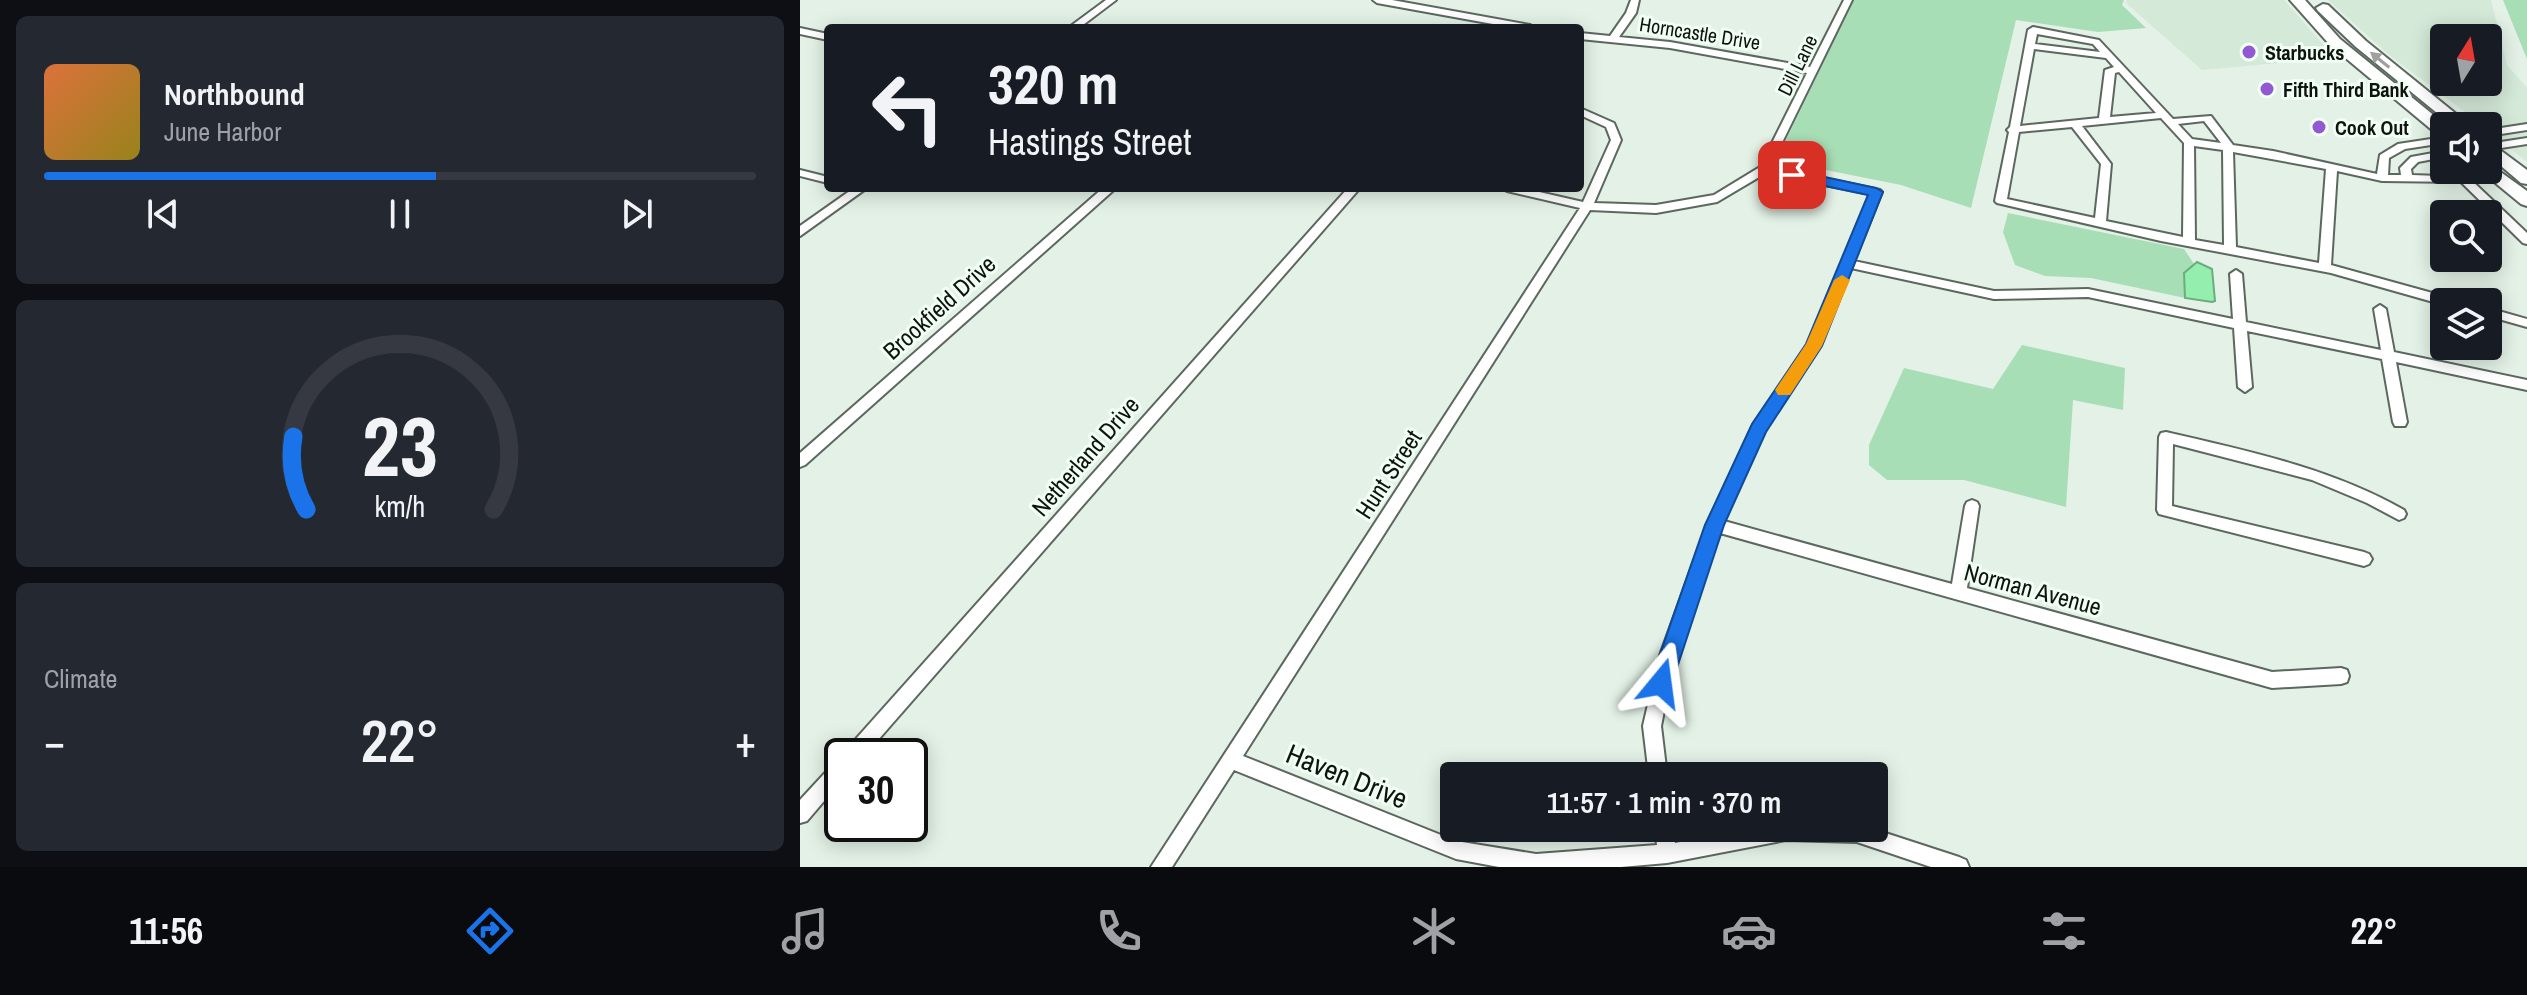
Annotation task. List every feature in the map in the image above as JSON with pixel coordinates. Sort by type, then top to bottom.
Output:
[{"type":"highway","points":[[2297,0],[2335,42],[2430,120]]},
{"type":"highway","points":[[2316,0],[2361,44],[2446,112]]},
{"type":"highway","points":[[2502,156],[2527,179]]},
{"type":"highway","points":[[2502,179],[2527,200]]},
{"type":"street","points":[[1079,24],[1112,0]]},
{"type":"street","points":[[1377,0],[1508,24]]},
{"type":"street","points":[[1613,39],[1631,13],[1635,0]]},
{"type":"street","name":"Dill Lane","points":[[1764,169],[1848,0]]},
{"type":"street","points":[[2430,297],[2325,268],[2100,224],[2001,201],[2033,30],[2089,39],[2109,56],[2189,142],[2228,146],[2382,178],[2464,179],[2527,240]]},
{"type":"street","points":[[800,31],[824,36]]},
{"type":"street","name":"Horncastle Drive","points":[[1584,36],[1670,45],[1814,71]]},
{"type":"street","points":[[2030,46],[2109,56]]},
{"type":"street","points":[[2104,121],[2110,70],[2121,69]]},
{"type":"street","name":"Hunt Street","points":[[1161,867],[1587,206],[1616,140],[1610,125],[1584,113]]},
{"type":"street","points":[[2012,130],[2104,121],[2207,118],[2228,146],[2230,250]]},
{"type":"street","points":[[2075,124],[2106,164],[2100,224]]},
{"type":"street","points":[[2502,137],[2527,127]]},
{"type":"street","points":[[2502,142],[2527,141]]},
{"type":"street","points":[[2189,142],[2189,242]]},
{"type":"street","points":[[2382,178],[2384,157],[2402,146],[2430,142]]},
{"type":"street","points":[[2407,180],[2405,168],[2415,159],[2430,156]]},
{"type":"street","points":[[2325,268],[2332,168]]},
{"type":"street","points":[[1525,192],[1587,206],[1656,209],[1717,198],[1764,169],[1876,192],[1814,346],[1758,429],[1715,525],[1663,674],[1652,726],[1656,762]]},
{"type":"street","points":[[800,173],[824,179]]},
{"type":"street","points":[[800,232],[855,192]]},
{"type":"street","name":"Brookfield Drive","points":[[800,461],[1105,192]]},
{"type":"street","name":"Netherland Drive","points":[[868,738],[1350,192]]},
{"type":"street","points":[[1849,264],[1994,295],[2088,293],[2527,385]]},
{"type":"street","points":[[2236,274],[2245,387]]},
{"type":"street","points":[[2380,309],[2400,422]]},
{"type":"street","points":[[2502,316],[2527,323]]},
{"type":"street","points":[[2364,559],[2164,510],[2166,437],[2337,481],[2367,494],[2399,514]]},
{"type":"street","points":[[1958,593],[1972,506]]},
{"type":"street","name":"Norman Avenue","points":[[1715,525],[2272,680],[2341,676]]},
{"type":"street","name":"Haven Drive","points":[[1231,760],[1456,850],[1535,866],[1667,854],[1786,831],[1857,833],[1959,867]]},
{"type":"street","points":[[800,814],[824,787]]},
{"type":"street","points":[[1666,842],[1667,854]]},
{"type":"shaded area","points":[[1854,0],[2124,0],[2122,5],[2146,28],[2098,32],[2016,20],[1971,208],[1901,185],[1776,160]]},
{"type":"shaded area","points":[[2127,0],[2284,0],[2335,58],[2202,70],[2126,3]]},
{"type":"shaded area","points":[[2328,0],[2491,0],[2497,24],[2430,24],[2430,86],[2388,54]]},
{"type":"shaded area","points":[[2503,0],[2527,0],[2527,59]]},
{"type":"shaded area","points":[[2502,45],[2507,65],[2527,88],[2527,162],[2502,141],[2502,112],[2465,112],[2444,96],[2502,96]]},
{"type":"shaded area","points":[[2008,213],[2184,249],[2194,264],[2184,274],[2185,298],[2091,278],[2045,276],[2015,265],[2003,232]]},
{"type":"shaded area","points":[[2197,262],[2212,269],[2215,301],[2185,298],[2184,273]]},
{"type":"shaded area","points":[[2022,345],[2125,368],[2123,410],[2073,400],[2066,507],[1964,480],[1887,480],[1869,465],[1869,445],[1904,368],[1993,389]]},
{"type":"slow traffic","points":[[1784,390],[1814,346],[1842,280]]},
{"type":"place","name":"Starbucks","points":[[2249,52]]},
{"type":"place","name":"Fifth Third Bank","points":[[2267,89]]},
{"type":"place","name":"Cook Out","points":[[2319,127]]},
{"type":"route","points":[[1661,683],[1715,525],[1758,429],[1814,346],[1876,192],[1792,175]]}]
